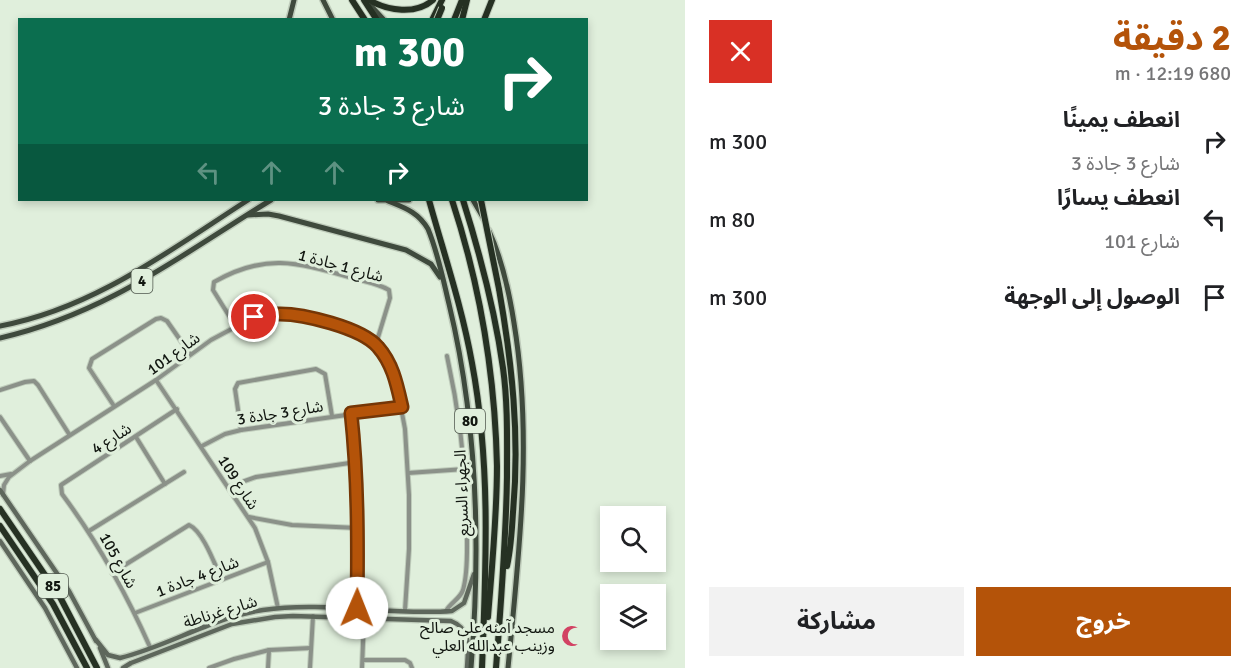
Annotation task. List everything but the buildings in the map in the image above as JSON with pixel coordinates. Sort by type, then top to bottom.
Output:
[{"type":"highway","points":[[352,0],[364,18]]},
{"type":"highway","points":[[367,0],[385,7],[404,10],[422,7],[433,0]]},
{"type":"highway","points":[[367,0],[376,18]]},
{"type":"highway","points":[[433,18],[444,0]]},
{"type":"highway","points":[[456,18],[462,0]]},
{"type":"highway","points":[[457,18],[467,0]]},
{"type":"highway","points":[[485,18],[492,0]]},
{"type":"highway","points":[[438,18],[440,8]]},
{"type":"highway","points":[[440,8],[439,15],[441,18]]},
{"type":"highway","points":[[429,201],[465,327],[482,437],[486,537],[483,668]]},
{"type":"highway","name":"الجهراء السريع","points":[[452,201],[478,296],[489,369],[496,466],[495,524],[483,668]]},
{"type":"highway","name":"80","points":[[462,201],[488,293],[506,394],[507,460],[503,581],[496,668]]},
{"type":"highway","points":[[481,201],[512,365],[516,432],[515,496],[509,556],[503,581]]},
{"type":"highway","name":"85","points":[[0,509],[60,597],[97,668]]},
{"type":"highway","name":"85","points":[[0,526],[53,604],[87,668]]},
{"type":"main road","points":[[290,18],[294,0]]},
{"type":"main road","points":[[323,0],[332,18]]},
{"type":"main road","points":[[367,0],[382,18]]},
{"type":"main road","points":[[233,209],[238,201]]},
{"type":"main road","name":"4","points":[[0,326],[49,313],[93,295],[124,279],[246,201]]},
{"type":"main road","name":"4","points":[[0,338],[59,321],[110,300],[267,201]]},
{"type":"main road","name":"الجهراء السريع","points":[[388,201],[414,212],[423,220],[432,238],[458,340],[467,390],[475,491],[477,566],[469,668]]},
{"type":"main road","points":[[474,201],[494,242],[505,279],[516,334],[522,389],[523,480],[508,668]]},
{"type":"main road","points":[[247,215],[279,216],[406,250],[431,264],[446,288]]},
{"type":"street","name":"شارع 1 جادة 1","points":[[236,327],[213,290],[214,282],[229,273],[260,264],[303,264],[389,290],[390,298],[376,344]]},
{"type":"street","name":"شارع 101","points":[[2,492],[6,481],[30,461],[156,380],[190,354],[254,317],[276,314],[300,316],[358,332],[376,344]]},
{"type":"street","points":[[114,406],[88,368],[92,359],[161,318],[167,321],[190,354]]},
{"type":"street","points":[[376,344],[395,376],[402,407],[408,473],[409,549],[405,610]]},
{"type":"street","points":[[446,611],[460,595],[465,580],[467,501],[456,396],[447,356]]},
{"type":"street","points":[[241,430],[235,389],[238,383],[316,369],[325,374],[332,416]]},
{"type":"street","name":"شارع 109","points":[[156,380],[255,528],[268,562],[278,608]]},
{"type":"street","points":[[0,390],[34,381],[69,434]]},
{"type":"street","name":"شارع 3 جادة 3","points":[[202,446],[225,434],[241,430],[402,407]]},
{"type":"street","name":"شارع 4","points":[[60,488],[61,485],[177,410]]},
{"type":"street","points":[[351,413],[356,462],[357,608]]},
{"type":"street","points":[[0,417],[30,461]]},
{"type":"street","points":[[136,437],[165,484]]},
{"type":"street","points":[[228,487],[256,477],[356,462]]},
{"type":"street","points":[[408,473],[465,469]]},
{"type":"street","points":[[89,531],[184,472]]},
{"type":"street","name":"شارع 101","points":[[0,476],[14,473]]},
{"type":"street","name":"شارع 105","points":[[60,488],[89,531],[135,613],[150,647]]},
{"type":"street","points":[[2,492],[69,591],[96,640],[108,668]]},
{"type":"street","points":[[248,517],[292,525],[358,528]]},
{"type":"street","points":[[112,573],[189,525],[194,527],[209,551],[221,579]]},
{"type":"street","points":[[0,541],[45,608],[77,668]]},
{"type":"street","name":"شارع 4 جادة 1","points":[[135,613],[268,562]]},
{"type":"street","points":[[446,611],[454,610],[464,603],[477,566]]},
{"type":"street","name":"شارع غرناطة","points":[[123,657],[239,614],[278,608],[446,611]]},
{"type":"street","points":[[446,611],[445,620],[456,623],[464,631],[468,641],[469,668]]},
{"type":"street","points":[[252,612],[249,616],[252,620]]},
{"type":"street","points":[[239,614],[242,618],[241,622]]},
{"type":"street","points":[[310,668],[313,616]]},
{"type":"street","name":"شارع غرناطة","points":[[126,666],[241,622],[252,620],[313,616],[445,620]]},
{"type":"street","points":[[362,668],[364,618]]},
{"type":"street","points":[[96,640],[108,655],[123,657],[126,666]]},
{"type":"street","points":[[209,668],[269,650],[311,648]]},
{"type":"street","points":[[268,668],[269,650]]},
{"type":"street","points":[[363,660],[405,660],[412,668]]},
{"type":"place","name":"مسجد آمنه علي صالح وزينب عبدالله العلي","points":[[572,636]]},
{"type":"route","points":[[254,317],[276,314],[300,316],[358,332],[376,344],[395,376],[402,407],[351,413],[356,462],[357,608]]}]
